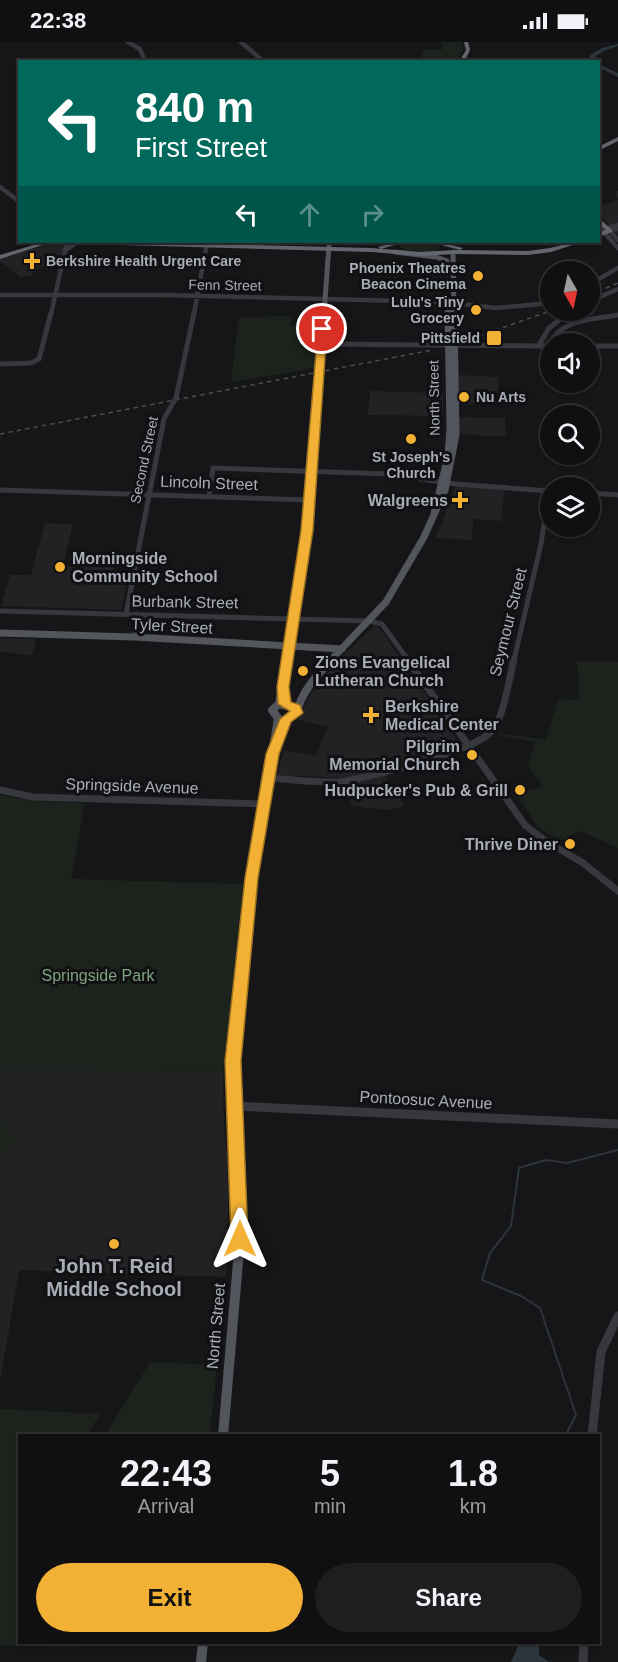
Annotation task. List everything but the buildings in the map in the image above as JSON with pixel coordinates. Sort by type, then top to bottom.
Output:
[{"type":"highway","points":[[462,60],[468,50],[466,42]]},
{"type":"highway","points":[[600,148],[618,139]]},
{"type":"highway","points":[[0,256],[34,243]]},
{"type":"highway","points":[[0,256],[46,243]]},
{"type":"highway","points":[[138,243],[283,248],[379,247],[397,243]]},
{"type":"highway","points":[[179,243],[303,245],[425,254],[448,247],[527,250],[563,243]]},
{"type":"highway","points":[[448,247],[531,253],[576,243]]},
{"type":"highway","points":[[283,248],[303,245]]},
{"type":"main road","points":[[296,708],[282,704],[283,687],[310,500],[329,247]]},
{"type":"main road","name":"North Street","points":[[448,247],[451,303]]},
{"type":"main road","name":"North Street","points":[[282,719],[294,716],[296,708],[312,683],[342,649],[362,633],[362,628],[394,591],[441,507],[450,428],[452,345],[448,247]]},
{"type":"main road","points":[[395,252],[413,256],[441,257],[447,261]]},
{"type":"main road","points":[[261,644],[282,640],[292,630]]},
{"type":"main road","name":"Tyler Street","points":[[0,633],[134,637],[342,649]]},
{"type":"main road","name":"North Street","points":[[282,704],[272,710],[282,719]]},
{"type":"main road","name":"North Street","points":[[222,1434],[240,1239],[233,1061],[250,895],[272,754],[282,719]]},
{"type":"main road","points":[[201,1662],[203,1644]]},
{"type":"street","points":[[128,42],[140,49],[144,60]]},
{"type":"street","points":[[241,42],[262,60]]},
{"type":"street","points":[[0,187],[15,196]]},
{"type":"street","points":[[603,231],[618,227]]},
{"type":"street","points":[[603,231],[618,240]]},
{"type":"street","points":[[603,231],[618,248]]},
{"type":"street","points":[[0,364],[31,363],[38,360],[56,295],[67,243]]},
{"type":"street","points":[[66,250],[76,243]]},
{"type":"street","name":"Second Street","points":[[126,614],[164,420],[182,381],[206,245]]},
{"type":"street","points":[[600,278],[618,266]]},
{"type":"street","points":[[600,297],[618,289]]},
{"type":"street","name":"Fenn Street","points":[[0,296],[196,296],[518,307],[540,304]]},
{"type":"street","points":[[557,333],[572,324],[618,315]]},
{"type":"street","points":[[321,344],[539,345],[549,328],[558,321]]},
{"type":"street","points":[[600,346],[618,346]]},
{"type":"street","points":[[209,496],[213,468],[389,474],[445,483],[540,490]]},
{"type":"street","name":"Lincoln Street","points":[[0,490],[310,500]]},
{"type":"street","points":[[600,494],[618,495]]},
{"type":"street","name":"Seymour Street","points":[[470,747],[490,734],[497,724],[527,610],[542,537]]},
{"type":"street","name":"Burbank Street","points":[[0,610],[369,621]]},
{"type":"street","points":[[134,637],[137,614]]},
{"type":"street","points":[[369,621],[382,624],[525,825],[544,840],[583,863],[618,891]]},
{"type":"street","points":[[268,778],[349,781],[470,747]]},
{"type":"street","name":"Springside Avenue","points":[[0,790],[41,797],[264,804]]},
{"type":"street","name":"Pontoosuc Avenue","points":[[233,1106],[618,1124]]},
{"type":"street","points":[[592,1434],[601,1352],[618,1316]]},
{"type":"street","points":[[583,1662],[584,1644]]},
{"type":"shaded area","points":[[618,200],[618,236],[600,214],[600,206]]},
{"type":"shaded area","points":[[52,243],[65,243],[60,268],[39,267],[31,275],[20,277],[0,261],[0,258]]},
{"type":"shaded area","points":[[459,375],[498,377],[498,393],[480,393],[480,405],[459,404]]},
{"type":"shaded area","points":[[370,391],[443,393],[443,416],[368,415]]},
{"type":"shaded area","points":[[458,417],[505,418],[506,437],[458,434]]},
{"type":"shaded area","points":[[456,486],[505,489],[501,521],[474,519],[471,540],[436,538]]},
{"type":"shaded area","name":"Morningside Community School","points":[[45,523],[73,524],[63,566],[112,567],[128,578],[121,610],[1,606],[10,575],[31,575]]},
{"type":"shaded area","name":"Berkshire Medical Center","points":[[375,625],[378,626],[461,746],[382,770],[405,806],[387,810],[351,806],[347,778],[277,775],[284,750],[315,756],[328,727],[298,720],[310,695],[340,658]]},
{"type":"shaded area","points":[[0,638],[36,639],[32,656],[0,651]]},
{"type":"shaded area","name":"John T. Reid Middle School","points":[[0,1069],[223,1072],[224,1130],[229,1171],[226,1277],[19,1270],[0,1382]]},
{"type":"shaded area","points":[[519,1644],[539,1644],[539,1655],[549,1662],[511,1662]]},
{"type":"green space","points":[[442,42],[462,42],[463,49],[457,60],[422,58],[422,50],[442,50]]},
{"type":"green space","points":[[405,243],[428,243],[441,248],[432,252],[420,253],[399,247]]},
{"type":"green space","points":[[294,316],[291,317],[290,325],[319,325],[314,368],[231,382],[239,317]]},
{"type":"green space","points":[[577,661],[618,662],[618,848],[580,831],[560,841],[538,827],[516,794],[543,786],[528,766],[535,742],[499,735],[499,733],[546,740],[558,699],[580,700]]},
{"type":"green space","name":"Springside Park","points":[[0,795],[32,801],[85,803],[71,879],[243,884],[223,1072],[0,1069]]},
{"type":"green space","points":[[5,1122],[19,1144],[0,1153],[0,1124]]},
{"type":"green space","points":[[150,1362],[217,1365],[210,1434],[106,1434]]},
{"type":"green space","points":[[0,1409],[100,1414],[88,1434],[18,1434],[18,1644],[78,1644],[76,1647],[0,1645]]},
{"type":"waterway","points":[[595,60],[592,56],[595,54],[618,45]]},
{"type":"waterway","points":[[600,66],[618,75]]},
{"type":"waterway","points":[[566,1434],[576,1415],[540,1308],[521,1296],[482,1280],[490,1253],[511,1226],[519,1168],[546,1160],[567,1163],[618,1150]]},
{"type":"railway","points":[[600,291],[618,283]]},
{"type":"railway","points":[[471,339],[540,315]]},
{"type":"railway","points":[[0,434],[432,350]]},
{"type":"place","name":"Berkshire Health Urgent Care","points":[[32,261]]},
{"type":"place","name":"Phoenix Theatres Beacon Cinema","points":[[478,276]]},
{"type":"place","name":"Lulu's Tiny Grocery","points":[[476,310]]},
{"type":"place","name":"Pittsfield","points":[[494,338]]},
{"type":"place","name":"Nu Arts","points":[[464,397]]},
{"type":"place","name":"St Joseph's Church","points":[[411,439]]},
{"type":"place","name":"Walgreens","points":[[460,500]]},
{"type":"place","name":"Morningside Community School","points":[[60,567]]},
{"type":"place","name":"Zions Evangelical Lutheran Church","points":[[303,671]]},
{"type":"place","name":"Berkshire Medical Center","points":[[371,715]]},
{"type":"place","name":"Pilgrim Memorial Church","points":[[472,755]]},
{"type":"place","name":"Hudpucker's Pub & Grill","points":[[520,790]]},
{"type":"place","name":"Thrive Diner","points":[[570,844]]},
{"type":"place","name":"John T. Reid Middle School","points":[[114,1244]]},
{"type":"route","points":[[240,1239],[232,1083],[233,1061],[252,878],[272,754],[286,719],[297,713],[296,708],[285,704],[283,687],[307,530],[322,329]]}]
